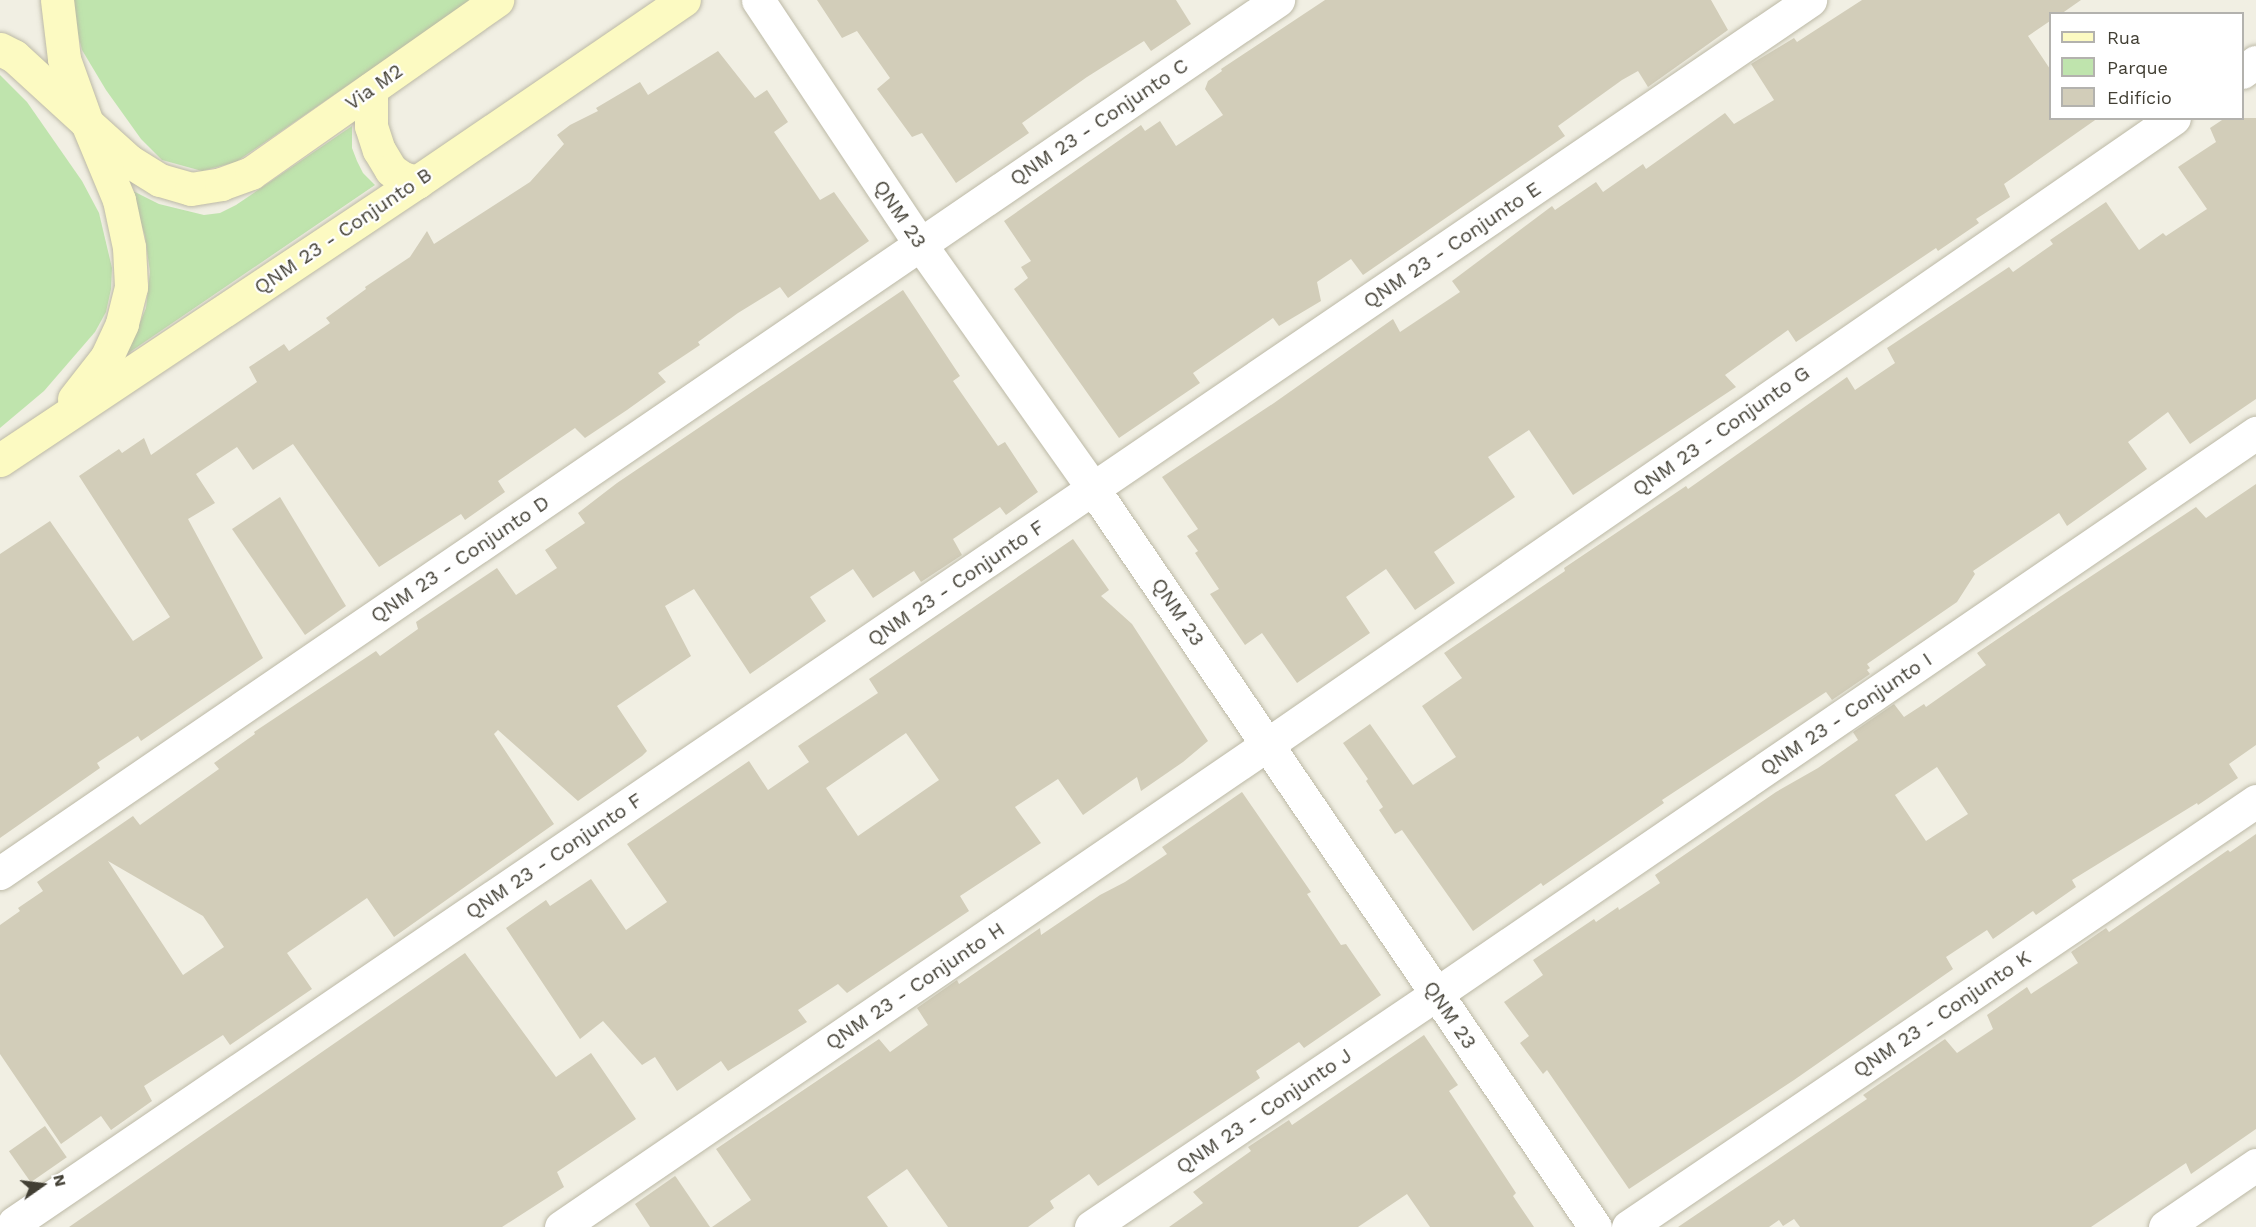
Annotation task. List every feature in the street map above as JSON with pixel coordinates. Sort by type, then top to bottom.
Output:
[{"type":"main road","points":[[57,0],[64,59],[87,123],[119,200],[129,247],[131,287],[122,324],[106,358],[61,418]]},
{"type":"main road","name":"Via M2","points":[[0,49],[14,56],[129,161],[160,180],[191,189],[221,184],[251,173],[497,0]]},
{"type":"main road","name":"QNM 23 - Conjunto B","points":[[0,460],[417,182],[684,0]]},
{"type":"main road","points":[[371,89],[371,126],[380,150],[391,170],[403,178],[417,182]]},
{"type":"street","name":"QNM 23","points":[[758,0],[920,244],[1094,490],[1595,1227]]},
{"type":"street","name":"QNM 23 - Conjunto C","points":[[920,244],[1278,0]]},
{"type":"street","name":"QNM 23 - Conjunto E","points":[[1094,490],[1810,0]]},
{"type":"street","name":"QNM 23 - Conjunto G","points":[[1268,744],[2171,120]]},
{"type":"street","name":"QNM 23 - Conjunto D","points":[[0,873],[920,244]]},
{"type":"street","name":"QNM 23 - Conjunto I","points":[[1436,994],[2256,433]]},
{"type":"street","name":"QNM 23 - Conjunto F","points":[[11,1217],[1094,490]]},
{"type":"street","name":"QNM 23 - Conjunto H","points":[[561,1227],[1268,744]]},
{"type":"street","name":"QNM 23 - Conjunto K","points":[[1628,1227],[2256,801]]},
{"type":"street","name":"QNM 23 - Conjunto J","points":[[1091,1227],[1436,994]]},
{"type":"street","points":[[2166,1227],[2256,1165]]},
{"type":"green space","points":[[74,0],[472,0],[236,162],[202,171],[162,160],[141,139],[106,90],[82,50],[75,23]]},
{"type":"green space","points":[[0,75],[27,102],[82,181],[99,213],[112,268],[111,289],[106,312],[95,332],[44,391],[0,428]]},
{"type":"green space","points":[[352,126],[352,148],[357,161],[363,173],[375,185],[127,354],[146,308],[150,272],[145,236],[131,190],[159,204],[204,215],[220,213],[236,205]]},
{"type":"building","points":[[817,0],[1176,0],[1191,24],[1151,51],[1144,41],[1087,77],[1022,123],[1029,133],[956,183],[922,133],[912,137],[877,89],[890,78],[857,31],[842,38]]},
{"type":"building","points":[[1325,0],[1711,0],[1728,30],[1648,87],[1638,71],[1622,80],[1558,126],[1565,136],[1363,275],[1351,259],[1317,282],[1321,301],[1279,326],[1273,318],[1193,373],[1200,383],[1119,438],[1014,289],[1028,278],[1021,267],[1031,261],[1004,221],[1141,125],[1145,131],[1160,121],[1176,146],[1223,115],[1205,89],[1208,81],[1222,71],[1221,69]]},
{"type":"building","points":[[1862,0],[2081,0],[2064,12],[2049,12],[2049,22],[2028,36],[2049,68],[2049,120],[2095,120],[2004,184],[2010,197],[1976,219],[1979,223],[1938,251],[1936,248],[1796,342],[1788,330],[1725,375],[1736,387],[1573,495],[1529,430],[1488,457],[1515,497],[1434,552],[1455,583],[1415,610],[1386,569],[1346,597],[1370,633],[1297,683],[1262,633],[1245,645],[1210,594],[1219,589],[1195,553],[1198,551],[1187,536],[1198,529],[1162,477],[1274,403],[1393,319],[1400,332],[1460,292],[1452,281],[1552,206],[1555,210],[1596,182],[1603,192],[1643,164],[1646,169],[1725,113],[1734,124],[1774,100],[1751,64],[1794,38],[1797,42]]},
{"type":"building","points":[[718,51],[755,98],[767,90],[788,122],[774,132],[820,200],[834,192],[869,241],[788,298],[780,287],[738,313],[698,342],[700,345],[658,373],[666,382],[627,410],[585,438],[575,428],[498,481],[505,492],[465,520],[461,514],[379,567],[293,444],[253,470],[237,447],[196,474],[215,503],[188,519],[263,658],[141,741],[138,736],[97,763],[100,768],[0,838],[0,554],[50,521],[133,641],[170,617],[79,476],[119,449],[122,453],[144,438],[151,455],[257,382],[249,367],[284,344],[289,351],[330,323],[326,318],[366,289],[365,287],[410,257],[427,231],[434,244],[530,182],[564,144],[557,135],[570,125],[598,111],[596,108],[640,82],[648,95]]},
{"type":"building","points":[[2256,118],[2256,399],[2190,444],[2168,412],[2128,442],[2147,469],[2067,526],[2059,513],[1973,571],[1975,574],[1957,602],[1867,664],[1870,674],[1832,700],[1826,692],[1662,800],[1664,803],[1543,886],[1541,883],[1473,931],[1402,830],[1395,834],[1379,810],[1383,807],[1366,781],[1368,779],[1343,743],[1370,724],[1413,785],[1456,757],[1422,706],[1462,678],[1444,653],[1565,571],[1564,568],[1686,486],[1688,489],[1847,377],[1855,390],[1895,363],[1887,348],[2009,267],[2013,272],[2053,244],[2050,240],[2106,202],[2139,250],[2163,233],[2166,236],[2207,209],[2178,167],[2216,142],[2210,128],[2222,120]]},
{"type":"building","points":[[903,290],[960,376],[953,381],[998,446],[1005,442],[1038,492],[1006,515],[1000,507],[953,539],[962,555],[921,582],[914,571],[873,598],[853,569],[810,597],[826,621],[750,674],[694,589],[665,606],[691,656],[617,706],[647,751],[642,756],[578,801],[498,730],[494,734],[554,824],[394,937],[367,898],[287,953],[312,989],[230,1045],[223,1035],[144,1086],[152,1101],[111,1130],[101,1116],[61,1144],[0,1054],[0,925],[20,911],[18,908],[43,891],[37,882],[133,816],[140,825],[219,769],[214,763],[255,734],[254,732],[376,651],[380,656],[418,629],[416,622],[497,568],[516,595],[557,568],[545,550],[585,523],[578,513],[617,483]],"holes":[[[108,861],[203,916],[224,947],[183,975]]]},
{"type":"building","points":[[2256,484],[2256,745],[2229,764],[2238,778],[2198,805],[2197,803],[2072,880],[2076,887],[2036,915],[2033,911],[1993,939],[1987,930],[1946,957],[1953,969],[1794,1080],[1629,1189],[1547,1070],[1543,1074],[1520,1043],[1529,1036],[1504,1002],[1543,975],[1533,960],[1594,919],[1596,922],[1618,907],[1619,910],[1660,883],[1655,875],[1776,792],[1818,768],[1858,740],[1853,732],[1894,704],[1904,717],[1924,704],[1926,707],[1986,665],[1977,653],[2058,598],[2196,507],[2206,518]],"holes":[[[1937,767],[1968,814],[1926,841],[1895,795]]]},
{"type":"building","points":[[280,497],[346,606],[305,635],[232,529]]},
{"type":"building","points":[[1073,539],[1109,590],[1101,596],[1132,624],[1208,741],[1183,762],[1141,791],[1137,777],[1083,815],[1058,779],[1015,807],[1041,843],[960,896],[969,911],[847,993],[838,984],[798,1010],[807,1022],[728,1071],[721,1061],[677,1091],[655,1057],[642,1065],[603,1021],[580,1039],[506,928],[546,900],[550,906],[591,879],[626,930],[667,902],[627,844],[749,761],[768,790],[809,762],[798,746],[878,693],[869,679]],"holes":[[[906,733],[939,780],[858,836],[826,788]]]},
{"type":"building","points":[[1242,792],[1311,892],[1307,894],[1341,945],[1346,944],[1381,995],[1304,1048],[1299,1042],[1256,1071],[1260,1078],[1098,1186],[1089,1174],[1050,1201],[1054,1208],[1028,1227],[948,1227],[907,1169],[867,1197],[888,1227],[712,1227],[751,1200],[716,1149],[879,1039],[890,1052],[928,1025],[917,1008],[957,980],[959,984],[1040,928],[1041,935],[1100,895],[1125,882],[1167,854],[1162,847]]},
{"type":"building","points":[[2256,834],[2256,1129],[2191,1174],[2186,1163],[2091,1227],[1800,1227],[1794,1219],[1783,1226],[1779,1220],[1769,1227],[1678,1227],[1867,1099],[1863,1095],[1945,1039],[1957,1053],[1993,1029],[1987,1015],[2027,987],[2031,994],[2078,963],[2071,952],[2106,928],[2109,932],[2228,850],[2230,852]]},
{"type":"building","points":[[465,953],[556,1077],[591,1053],[636,1119],[557,1172],[564,1187],[502,1227],[69,1227]]},
{"type":"building","points":[[1424,1035],[1458,1085],[1449,1091],[1516,1193],[1513,1196],[1534,1227],[1430,1227],[1407,1194],[1358,1227],[1169,1227],[1203,1203],[1193,1192],[1251,1151],[1248,1147],[1289,1120],[1292,1125]]},
{"type":"building","points":[[45,1126],[67,1157],[31,1182],[9,1151]]},
{"type":"building","points":[[675,1176],[710,1227],[650,1227],[635,1204]]}]
